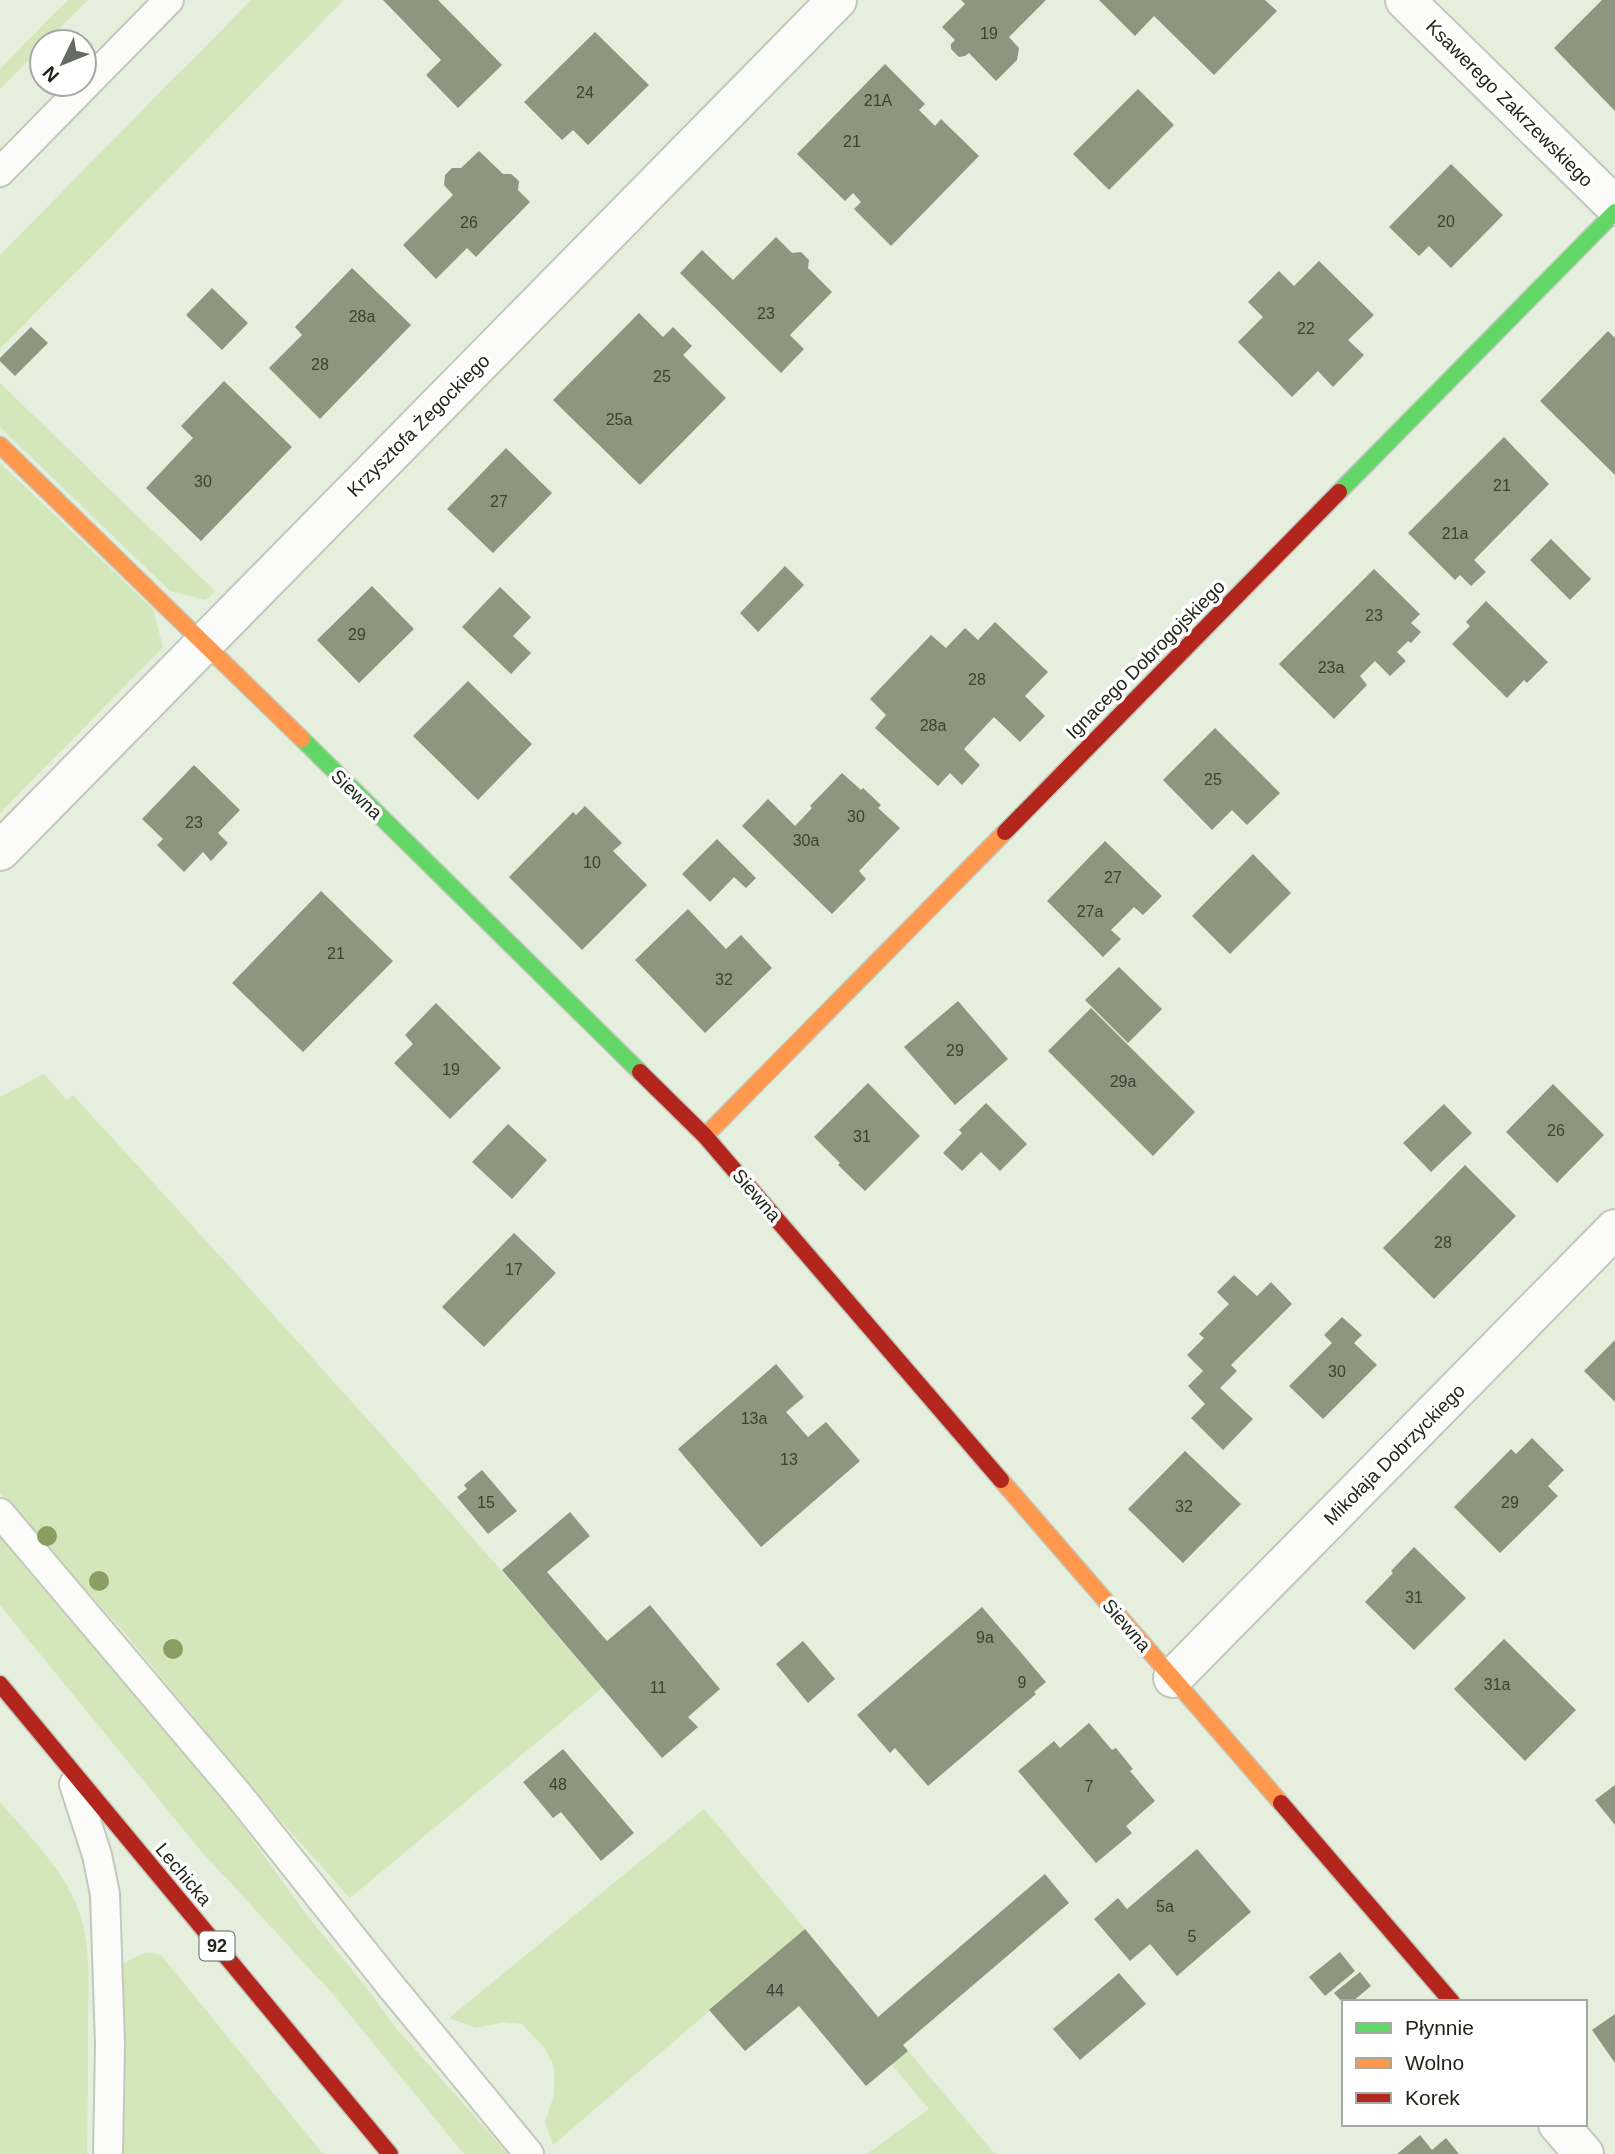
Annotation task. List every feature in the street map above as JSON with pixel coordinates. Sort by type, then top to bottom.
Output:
[{"type":"street","name":"Krzysztofa Żegockiego","points":[[0,850],[837,0]]},
{"type":"street","name":"Ksawerego Zakrzewskiego","points":[[1405,0],[1615,206]]},
{"type":"street","name":"Ignacego Dobrogojskiego","points":[[705,1136],[1615,212]]},
{"type":"street","name":"Siewna","points":[[0,446],[705,1136],[1450,2000]]},
{"type":"street","name":"Mikołaja Dobrzyckiego","points":[[1173,1678],[1615,1229]]},
{"type":"street","name":"Lechicka","points":[[0,1684],[390,2154]]},
{"type":"street","points":[[1560,2126],[1584,2154]]},
{"type":"lane","points":[[0,172],[169,0]]},
{"type":"lane","points":[[0,1513],[237,1793],[529,2154]]},
{"type":"lane","points":[[67,1765],[88,1821],[106,1894],[110,2044],[108,2154]]},
{"type":"green space","points":[[68,0],[88,0],[60,28],[40,28]]},
{"type":"green space","points":[[251,0],[344,0],[0,349],[0,255]]},
{"type":"green space","points":[[28,41],[28,61],[0,89],[0,69]]},
{"type":"green space","points":[[0,383],[215,591],[206,600],[170,591],[0,427]]},
{"type":"green space","points":[[0,463],[153,609],[163,647],[0,813]]},
{"type":"green space","points":[[44,1074],[67,1100],[73,1095],[207,1242],[407,1463],[602,1688],[350,1898],[268,1807],[128,1637],[0,1493],[0,1097]]},
{"type":"green space","points":[[0,1536],[35,1580],[146,1704],[224,1800],[305,1913],[396,2028],[508,2154],[464,2154],[332,1993],[201,1851],[0,1605]]},
{"type":"green space","points":[[0,1802],[61,1876],[76,1904],[85,1932],[88,1976],[87,2154],[0,2154]]},
{"type":"green space","points":[[704,1809],[805,1929],[553,2145],[545,2122],[554,2095],[554,2067],[544,2047],[522,2024],[504,2022],[476,2028],[449,2018]]},
{"type":"green space","points":[[146,1952],[161,1955],[323,2154],[124,2154],[123,1965]]},
{"type":"green space","points":[[908,2051],[995,2154],[867,2154],[929,2109],[891,2064]]},
{"type":"building","points":[[383,0],[438,0],[502,65],[458,108],[426,75],[441,60]]},
{"type":"building","points":[[961,0],[1046,0],[1009,37],[1019,48],[1017,60],[996,81],[969,53],[959,57],[951,49],[955,40],[942,27],[965,4]]},
{"type":"building","points":[[1099,0],[1265,0],[1277,11],[1214,75],[1154,16],[1135,36]]},
{"type":"building","points":[[1602,0],[1615,0],[1615,111],[1554,48]]},
{"type":"building","points":[[595,32],[649,85],[588,145],[573,130],[562,140],[524,102]]},
{"type":"building","points":[[885,64],[925,104],[919,110],[935,126],[941,119],[979,156],[891,246],[854,209],[861,202],[853,193],[845,201],[797,154]]},
{"type":"building","points":[[1138,89],[1174,125],[1109,190],[1073,154]]},
{"type":"building","points":[[479,151],[503,174],[511,174],[519,181],[518,190],[530,202],[476,257],[467,248],[436,279],[403,245],[453,195],[444,185],[445,175],[452,168],[461,168]]},
{"type":"building","points":[[1451,164],[1503,215],[1451,268],[1429,246],[1419,256],[1389,227]]},
{"type":"building","points":[[776,237],[792,253],[801,252],[809,260],[808,268],[832,292],[790,335],[804,349],[781,373],[680,273],[702,250],[733,280]]},
{"type":"building","points":[[1319,261],[1374,315],[1348,340],[1364,355],[1333,387],[1318,371],[1292,397],[1238,342],[1263,317],[1248,302],[1279,271],[1294,286]]},
{"type":"building","points":[[352,268],[411,325],[320,419],[269,368],[302,335],[295,327]]},
{"type":"building","points":[[212,288],[248,323],[222,350],[186,315]]},
{"type":"building","points":[[639,313],[663,337],[673,327],[692,346],[683,355],[726,398],[640,485],[553,400]]},
{"type":"building","points":[[31,327],[48,343],[15,376],[0,358]]},
{"type":"building","points":[[1608,331],[1615,338],[1615,475],[1540,401]]},
{"type":"building","points":[[224,381],[292,447],[201,541],[146,488],[193,438],[181,426]]},
{"type":"building","points":[[1504,437],[1549,484],[1474,560],[1486,572],[1471,586],[1460,575],[1455,580],[1408,533]]},
{"type":"building","points":[[506,448],[552,493],[493,553],[447,509]]},
{"type":"building","points":[[1551,539],[1591,579],[1570,600],[1530,560]]},
{"type":"building","points":[[785,566],[804,585],[758,632],[740,613]]},
{"type":"building","points":[[1374,569],[1420,614],[1411,623],[1421,632],[1397,652],[1406,661],[1390,676],[1375,661],[1360,676],[1367,685],[1334,719],[1279,664]]},
{"type":"building","points":[[372,586],[414,629],[359,683],[317,640]]},
{"type":"building","points":[[500,587],[531,617],[513,636],[531,653],[511,674],[462,627]]},
{"type":"building","points":[[1486,601],[1548,662],[1527,683],[1524,680],[1507,698],[1452,644],[1470,626],[1466,622]]},
{"type":"building","points":[[995,622],[1048,672],[1025,696],[1045,716],[1020,742],[994,717],[964,749],[980,765],[962,785],[950,773],[938,786],[875,728],[886,715],[870,699],[931,635],[946,648],[965,628],[978,640]]},
{"type":"building","points":[[468,681],[532,744],[478,800],[413,736]]},
{"type":"building","points":[[1215,728],[1280,793],[1247,825],[1232,810],[1212,830],[1163,780]]},
{"type":"building","points":[[194,765],[240,810],[218,833],[228,843],[211,861],[203,852],[184,872],[157,845],[163,839],[142,819]]},
{"type":"building","points":[[842,773],[881,805],[878,808],[900,828],[859,871],[866,879],[832,914],[742,826],[768,799],[795,826]]},
{"type":"building","points":[[585,806],[622,843],[613,851],[647,885],[582,950],[509,877],[573,812],[576,815]]},
{"type":"building","points":[[717,839],[756,878],[746,888],[734,877],[710,902],[682,874]]},
{"type":"building","points":[[1105,841],[1162,896],[1143,915],[1134,907],[1111,930],[1121,939],[1103,957],[1047,901]]},
{"type":"building","points":[[1253,854],[1291,893],[1230,954],[1192,916]]},
{"type":"building","points":[[321,891],[393,961],[303,1052],[232,983]]},
{"type":"building","points":[[688,909],[726,949],[741,935],[772,968],[705,1033],[635,960]]},
{"type":"building","points":[[1119,967],[1162,1009],[1128,1043],[1085,1000]]},
{"type":"building","points":[[958,1001],[1008,1059],[955,1105],[904,1047]]},
{"type":"building","points":[[436,1003],[501,1068],[450,1119],[394,1063],[413,1044],[405,1035]]},
{"type":"building","points":[[1091,1008],[1195,1112],[1153,1156],[1048,1051]]},
{"type":"building","points":[[868,1083],[920,1136],[865,1191],[814,1137]]},
{"type":"building","points":[[1553,1084],[1604,1135],[1557,1183],[1506,1132]]},
{"type":"building","points":[[986,1103],[1027,1144],[1000,1171],[981,1152],[962,1171],[943,1153],[962,1133],[959,1130]]},
{"type":"building","points":[[1444,1104],[1472,1133],[1431,1172],[1403,1143]]},
{"type":"building","points":[[508,1124],[547,1160],[512,1199],[472,1162]]},
{"type":"building","points":[[1465,1165],[1516,1216],[1434,1299],[1383,1248]]},
{"type":"building","points":[[514,1233],[556,1273],[484,1347],[442,1307]]},
{"type":"building","points":[[1234,1275],[1257,1296],[1271,1282],[1292,1304],[1231,1365],[1237,1371],[1220,1388],[1253,1419],[1223,1450],[1191,1418],[1205,1404],[1188,1386],[1203,1371],[1187,1355],[1204,1338],[1199,1334],[1229,1304],[1217,1292]]},
{"type":"building","points":[[1342,1317],[1362,1335],[1354,1343],[1377,1365],[1323,1419],[1289,1386],[1332,1343],[1324,1335]]},
{"type":"building","points":[[1615,1340],[1615,1402],[1584,1371]]},
{"type":"building","points":[[776,1364],[804,1397],[786,1412],[808,1437],[826,1422],[860,1461],[761,1547],[678,1449]]},
{"type":"building","points":[[1532,1438],[1564,1470],[1548,1486],[1558,1496],[1500,1553],[1454,1507],[1511,1449],[1516,1454]]},
{"type":"building","points":[[1185,1451],[1241,1504],[1183,1563],[1128,1509]]},
{"type":"building","points":[[482,1470],[517,1511],[488,1534],[457,1497],[467,1489],[464,1485]]},
{"type":"building","points":[[570,1512],[590,1536],[547,1572],[607,1641],[650,1605],[720,1689],[688,1717],[698,1727],[662,1758],[502,1570]]},
{"type":"building","points":[[1414,1547],[1466,1598],[1414,1650],[1365,1602]]},
{"type":"building","points":[[982,1607],[1046,1682],[1034,1692],[1036,1694],[928,1786],[895,1748],[890,1753],[857,1715]]},
{"type":"building","points":[[1504,1639],[1576,1710],[1525,1761],[1454,1689]]},
{"type":"building","points":[[803,1641],[835,1679],[808,1703],[776,1664]]},
{"type":"building","points":[[1089,1723],[1112,1750],[1116,1748],[1133,1769],[1130,1771],[1155,1801],[1126,1826],[1132,1833],[1096,1863],[1018,1771],[1054,1741],[1060,1748]]},
{"type":"building","points":[[563,1749],[634,1833],[601,1861],[561,1812],[553,1818],[523,1782]]},
{"type":"building","points":[[1615,1785],[1615,1825],[1595,1800]]},
{"type":"building","points":[[1197,1849],[1251,1912],[1177,1976],[1150,1944],[1130,1961],[1094,1919],[1118,1898],[1127,1909]]},
{"type":"building","points":[[1045,1874],[1069,1903],[903,2045],[908,2051],[866,2086],[799,2006],[745,2051],[709,2010],[805,1929],[878,2017]]},
{"type":"building","points":[[1340,1952],[1355,1971],[1325,1996],[1309,1977]]},
{"type":"building","points":[[1360,1972],[1371,1986],[1354,2000],[1342,2002],[1334,1993]]},
{"type":"building","points":[[1119,1973],[1146,2004],[1080,2060],[1053,2029]]},
{"type":"building","points":[[1615,2014],[1615,2063],[1592,2030]]},
{"type":"building","points":[[1420,2135],[1432,2150],[1446,2138],[1459,2154],[1397,2154]]},
{"type":"traffic: fast","points":[[1339,492],[1615,212]]},
{"type":"traffic: fast","points":[[302,739],[640,1072]]},
{"type":"traffic: slow","points":[[0,445],[302,739]]},
{"type":"traffic: slow","points":[[705,1136],[1005,832]]},
{"type":"traffic: slow","points":[[1001,1480],[1281,1803]]},
{"type":"traffic: jam","points":[[1005,832],[1339,492]]},
{"type":"traffic: jam","points":[[640,1072],[705,1136],[1001,1480]]},
{"type":"traffic: jam","points":[[0,1684],[390,2154]]},
{"type":"traffic: jam","points":[[1281,1803],[1450,2000]]}]
